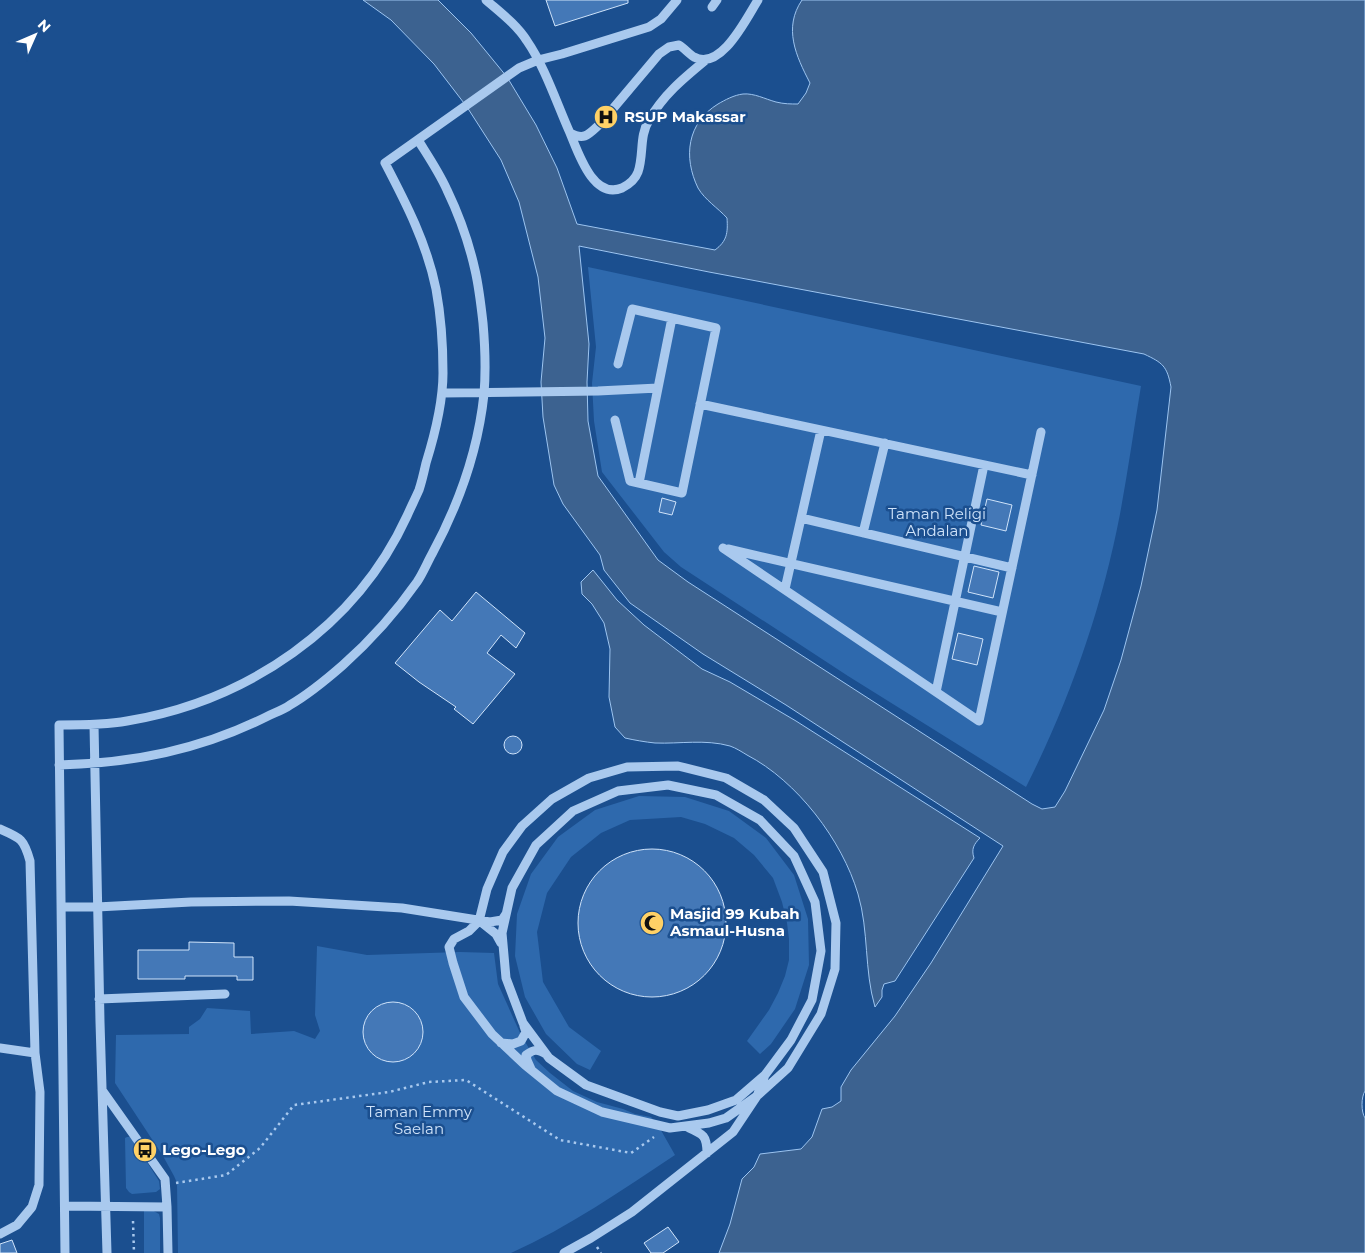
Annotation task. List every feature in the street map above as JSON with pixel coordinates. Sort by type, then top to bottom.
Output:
[{"type":"street","points":[[486,0],[511,22],[527,40],[538,60],[585,167],[599,185],[608,188],[619,189],[633,181],[638,172],[643,135],[648,121],[667,94],[707,59]]},
{"type":"street","points":[[65,1253],[60,725],[94,725],[128,721],[179,709],[226,692],[281,662],[302,647],[325,628],[364,586],[398,535],[418,491],[433,440],[442,393],[443,374],[442,338],[436,288],[426,250],[412,215],[385,163],[519,68],[538,60],[649,27],[661,19],[677,0]]},
{"type":"street","points":[[570,133],[582,137],[590,134],[660,54],[670,47],[679,44],[694,57],[714,58],[728,46],[758,0]]},
{"type":"street","points":[[59,765],[95,764],[147,757],[197,746],[244,728],[290,705],[329,677],[358,652],[381,628],[418,581],[444,533],[459,499],[470,466],[480,426],[484,392],[485,348],[481,303],[475,270],[466,238],[447,189],[418,140]]},
{"type":"street","points":[[615,420],[630,481],[682,493],[716,328],[632,309],[618,364]]},
{"type":"street","points":[[639,483],[672,318]]},
{"type":"street","points":[[442,393],[598,391],[658,388]]},
{"type":"street","points":[[700,404],[1032,475]]},
{"type":"street","points":[[785,589],[821,430]]},
{"type":"street","points":[[1002,612],[723,548],[979,721],[1041,432]]},
{"type":"street","points":[[864,533],[886,444]]},
{"type":"street","points":[[936,692],[984,465]]},
{"type":"street","points":[[801,518],[1012,568]]},
{"type":"street","points":[[94,725],[107,1253]]},
{"type":"street","points":[[627,766],[678,766],[726,778],[764,800],[794,828],[823,872],[836,923],[835,970],[821,1014],[788,1068],[757,1096],[726,1118],[686,1127],[668,1127],[602,1112],[557,1092],[492,1034],[464,997],[449,947],[454,939],[469,931],[479,921],[487,888],[503,852],[522,826],[552,799],[589,778],[627,766]]},
{"type":"street","points":[[501,1043],[513,1044],[521,1041],[526,1032],[506,978],[502,933],[512,888],[536,845],[573,812],[618,791],[668,785],[716,795],[760,820],[794,856],[815,902],[822,951],[812,1000],[791,1040],[766,1075],[757,1096],[733,1132],[632,1212],[564,1253]]},
{"type":"street","points":[[0,829],[17,836],[26,846],[30,861],[35,1053],[40,1092],[39,1185],[32,1207],[17,1225],[0,1234]]},
{"type":"street","points":[[61,907],[191,902],[289,901],[402,908],[490,922],[502,920],[507,912]]},
{"type":"street","points":[[482,907],[484,916],[490,922]]},
{"type":"street","points":[[479,921],[496,934],[503,946]]},
{"type":"street","points":[[469,931],[487,930],[496,934]]},
{"type":"street","points":[[100,999],[225,994]]},
{"type":"street","points":[[523,1023],[548,1056]]},
{"type":"street","points":[[0,1048],[35,1053]]},
{"type":"street","points":[[532,1071],[526,1055],[533,1050],[538,1050],[586,1085],[660,1112],[678,1116],[708,1110],[736,1100],[766,1075]]},
{"type":"street","points":[[102,1090],[165,1179],[168,1253]]},
{"type":"street","points":[[686,1127],[702,1134],[707,1142],[707,1154]]},
{"type":"street","points":[[65,1206],[167,1207]]},
{"type":"path","points":[[165,1179],[177,1183],[226,1174],[260,1148],[294,1105],[389,1092],[430,1082],[466,1080],[560,1140],[631,1153],[668,1127]]},
{"type":"path","points":[[133,1221],[134,1253]]},
{"type":"green space","name":"Taman Religi Andalan","points":[[588,267],[1141,386],[1113,549],[1094,619],[1057,721],[1026,787],[848,676],[681,567],[664,552],[602,472],[594,421],[592,383],[596,347]]},
{"type":"green space","points":[[639,796],[685,797],[729,811],[766,838],[794,875],[808,919],[809,965],[795,1009],[771,1044],[760,1054],[747,1041],[769,1010],[778,993],[789,960],[789,939],[782,902],[773,878],[754,855],[734,838],[705,824],[681,817],[630,820],[601,833],[571,857],[547,893],[537,932],[543,982],[569,1027],[601,1051],[590,1070],[577,1064],[546,1034],[525,997],[515,956],[517,914],[531,874],[558,837],[595,810]]},
{"type":"green space","name":"Taman Emmy Saelan","points":[[317,946],[367,955],[460,952],[494,953],[498,984],[521,1035],[536,1060],[573,1091],[597,1102],[651,1117],[658,1125],[675,1155],[615,1195],[554,1232],[511,1253],[178,1253],[177,1183],[163,1156],[115,1083],[116,1035],[189,1034],[189,1027],[200,1019],[207,1008],[250,1011],[251,1034],[294,1031],[315,1039],[320,1031],[315,1015]]},
{"type":"green space","points":[[125,1138],[133,1140],[159,1181],[160,1189],[156,1192],[132,1194],[126,1188]]},
{"type":"green space","points":[[152,1210],[159,1214],[160,1218],[160,1253],[144,1253],[144,1211]]},
{"type":"shaded area","points":[[363,0],[438,0],[471,33],[507,77],[536,125],[557,168],[577,224],[715,250],[726,236],[727,218],[701,192],[693,176],[690,153],[694,131],[708,112],[718,104],[740,95],[751,94],[779,103],[798,104],[810,83],[796,52],[792,31],[796,10],[802,0],[1365,0],[1365,1091],[1362,1104],[1365,1118],[1365,1253],[719,1253],[730,1224],[742,1179],[754,1167],[760,1154],[801,1149],[812,1137],[822,1109],[832,1107],[841,1101],[841,1087],[851,1070],[895,1016],[931,963],[1003,846],[786,705],[703,654],[630,603],[604,570],[600,555],[563,504],[554,485],[543,417],[541,382],[545,338],[538,277],[519,202],[501,160],[467,107],[434,64],[391,20]],"holes":[[[579,246],[1144,354],[1156,360],[1166,370],[1171,387],[1157,510],[1141,586],[1121,660],[1104,710],[1065,791],[1055,807],[1042,809],[1032,804],[688,582],[658,560],[598,476],[588,421],[587,382],[589,344]]]},
{"type":"shaded area","points":[[593,570],[617,600],[644,625],[702,669],[730,682],[796,721],[980,838],[974,847],[974,858],[895,981],[884,984],[882,997],[875,1007],[869,979],[864,922],[858,894],[851,874],[829,833],[800,796],[765,766],[732,747],[711,743],[655,743],[640,741],[625,738],[615,727],[609,697],[610,649],[604,623],[592,604],[582,594],[581,582]]},
{"type":"building","points":[[546,0],[628,0],[628,3],[555,26]]},
{"type":"building","points":[[662,498],[676,502],[672,515],[659,512]]},
{"type":"building","points":[[987,499],[1012,505],[1006,531],[981,525]]},
{"type":"building","points":[[974,566],[999,572],[993,598],[968,592]]},
{"type":"building","points":[[476,592],[525,633],[516,648],[501,635],[487,653],[515,674],[473,724],[454,709],[456,707],[395,663],[440,610],[452,621]]},
{"type":"building","points":[[958,633],[983,639],[977,665],[952,659]]},
{"type":"building","points":[[513,736],[519,739],[522,745],[519,751],[513,754],[507,751],[504,745],[507,739]]},
{"type":"building","name":"Masjid 99 Kubah Asmaul-Husna","points":[[652,849],[667,850],[680,854],[705,870],[721,895],[725,908],[725,938],[721,951],[705,976],[680,992],[667,996],[652,997],[637,996],[624,992],[599,976],[583,951],[579,938],[578,923],[579,908],[583,895],[599,870],[624,854],[637,850]]},
{"type":"building","points":[[189,942],[234,943],[234,957],[253,957],[253,980],[237,980],[237,976],[185,976],[185,979],[138,979],[138,950],[189,950]]},
{"type":"building","points":[[387,1002],[399,1002],[410,1007],[418,1015],[423,1026],[421,1044],[410,1057],[399,1062],[387,1062],[376,1057],[368,1049],[363,1038],[363,1026],[368,1015],[376,1007]]},
{"type":"building","points":[[668,1227],[679,1242],[663,1253],[651,1253],[644,1243]]},
{"type":"building","points":[[12,1240],[17,1253],[0,1253],[0,1244]]},
{"type":"place","name":"RSUP Makassar","points":[[606,117]]},
{"type":"place","name":"Masjid 99 Kubah Asmaul-Husna","points":[[652,923]]},
{"type":"place","name":"Lego-Lego","points":[[145,1150]]}]
